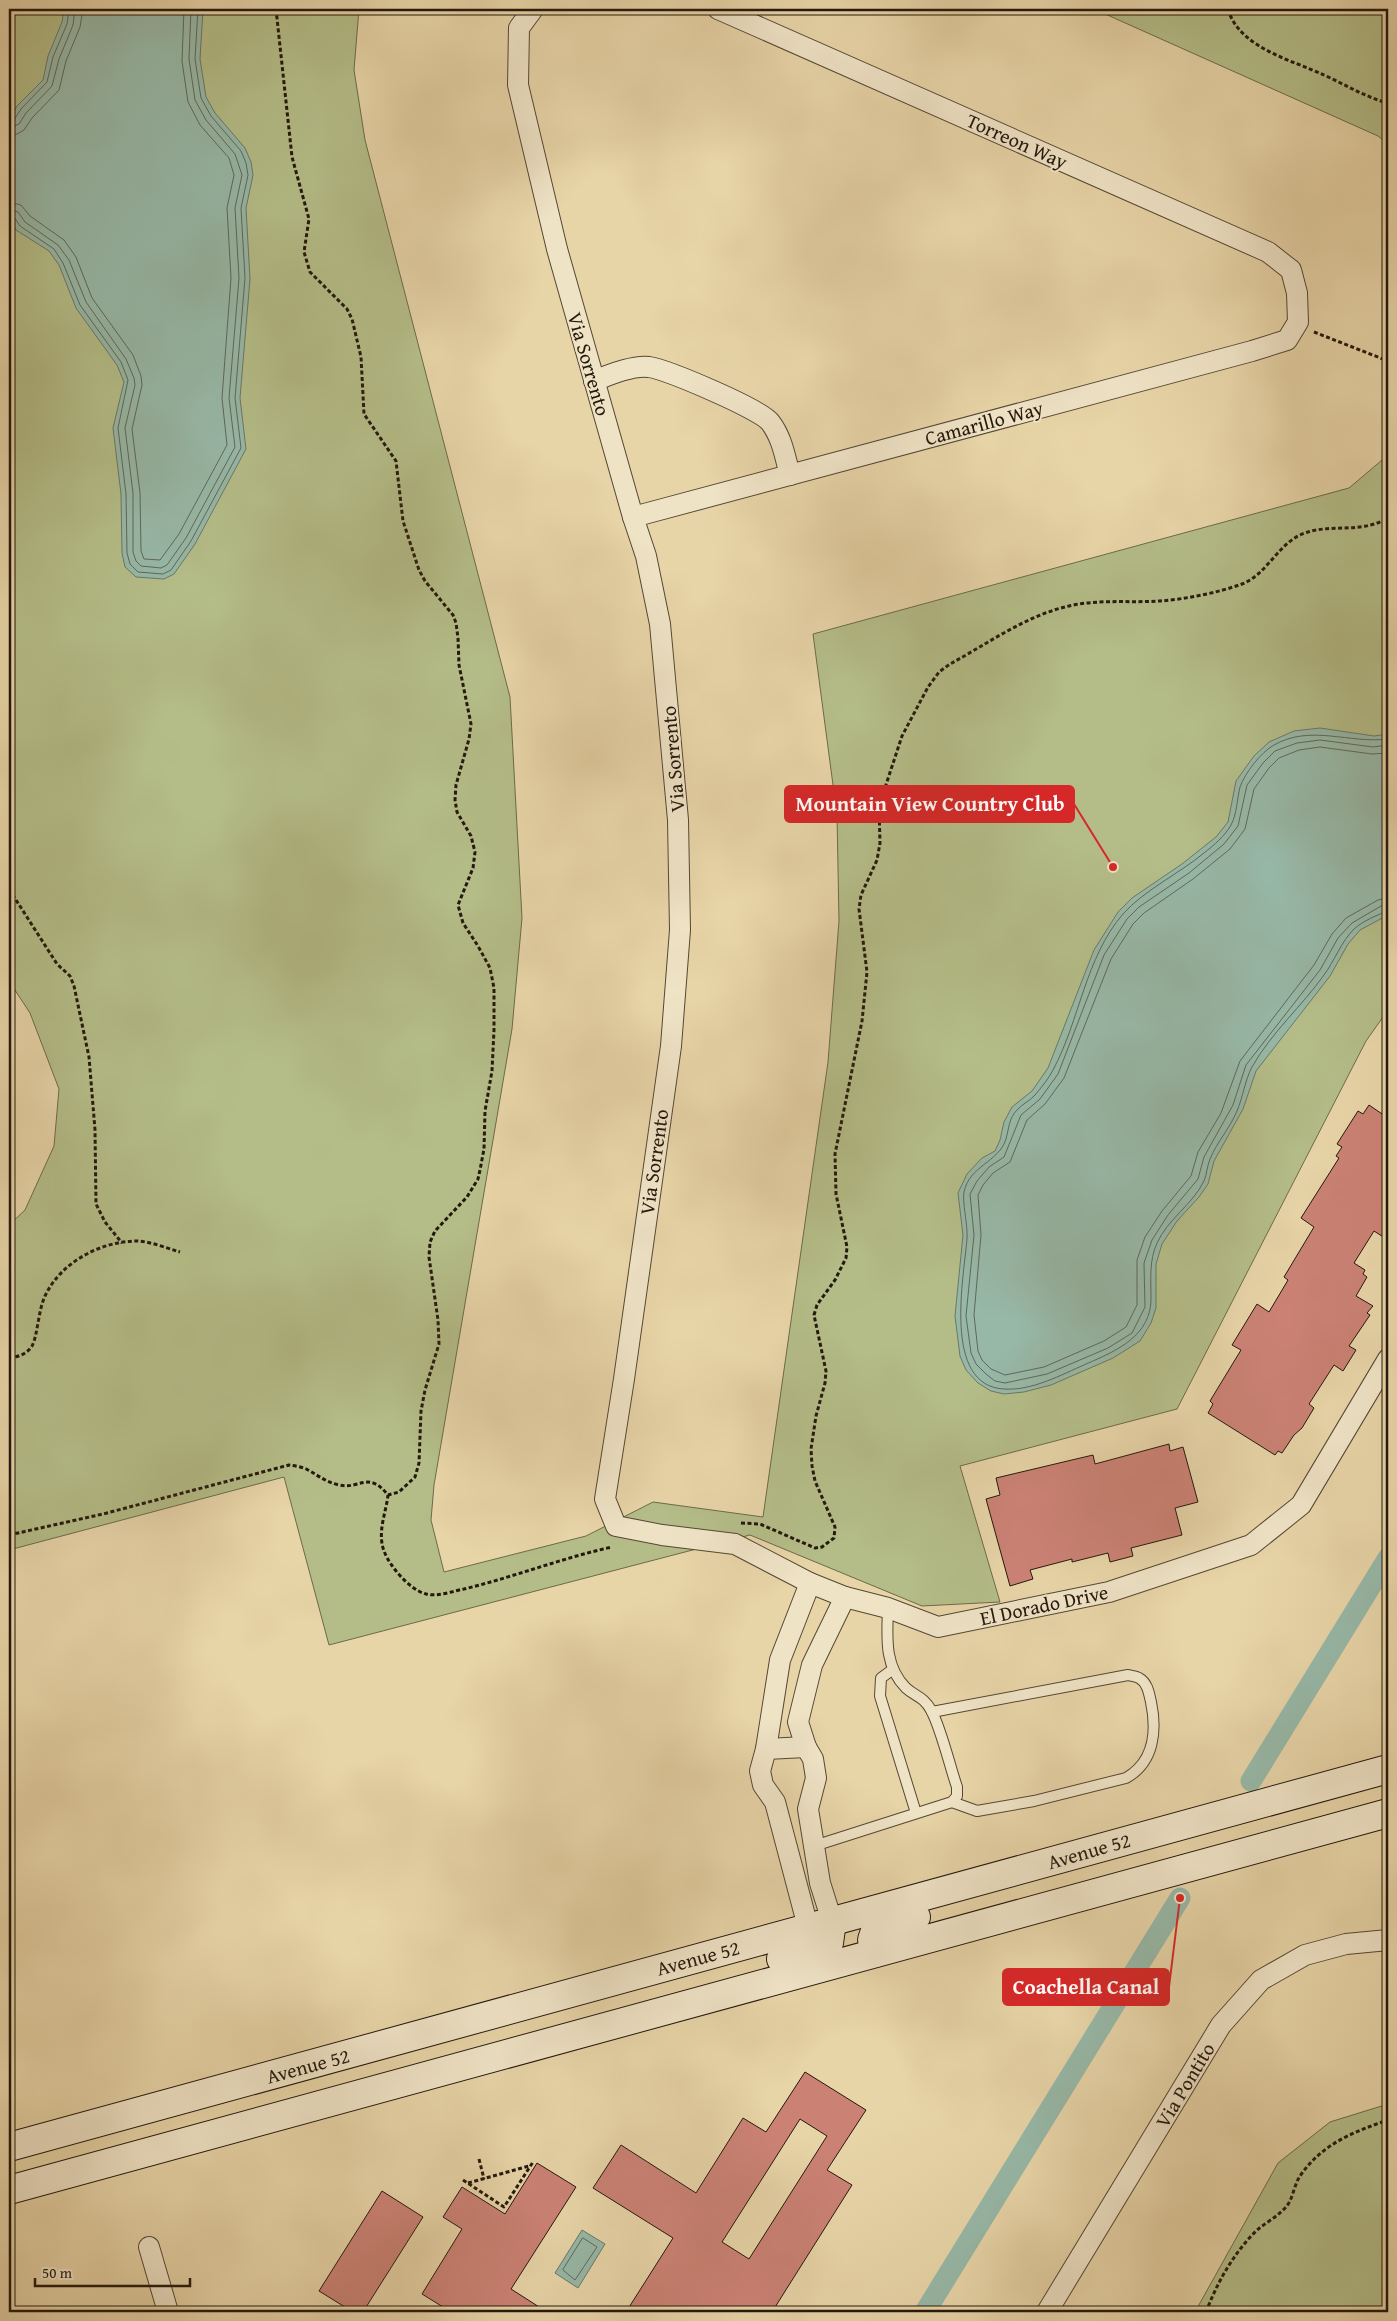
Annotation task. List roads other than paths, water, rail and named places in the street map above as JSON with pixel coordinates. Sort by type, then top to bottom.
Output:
[{"type":"main road","name":"Avenue 52","points":[[9,2148],[1388,1769]]},
{"type":"main road","name":"Avenue 52","points":[[9,2190],[1388,1813]]},
{"type":"main road","points":[[874,1953],[872,1940],[875,1931],[885,1925],[970,1902],[1048,1863]]},
{"type":"main road","points":[[667,2009],[732,1972],[817,1949],[829,1943],[820,1924]]},
{"type":"main road","points":[[244,2125],[242,2111],[246,2102],[260,2095],[358,2070],[404,2039]]},
{"type":"street","name":"Via Sorrento","points":[[533,9],[519,28],[518,85],[557,249],[632,517],[646,556],[660,624],[678,820],[680,930],[670,1046],[624,1379],[605,1499],[616,1526]]},
{"type":"street","name":"Torreon Way","points":[[718,9],[1268,252],[1291,270],[1297,293],[1298,322],[1296,325]]},
{"type":"street","name":"Camarillo Way","points":[[632,517],[1252,351],[1287,340],[1296,325]]},
{"type":"street","points":[[594,381],[613,373],[648,367],[697,382],[770,420],[781,441],[790,475]]},
{"type":"street","name":"El Dorado Drive","points":[[616,1526],[662,1535],[736,1544],[810,1583],[845,1597],[888,1608],[938,1627],[1109,1592],[1251,1545],[1301,1505],[1388,1359]]},
{"type":"street","points":[[810,1583],[780,1660],[766,1749],[760,1771],[763,1785],[775,1802],[820,1924]]},
{"type":"street","points":[[820,1924],[820,1883],[808,1809],[816,1778],[813,1759],[806,1747],[798,1722],[812,1665],[845,1597]]},
{"type":"street","points":[[766,1749],[806,1747]]},
{"type":"street","name":"Via Pontito","points":[[1047,2312],[1221,2025],[1261,1980],[1305,1955],[1346,1944],[1388,1940]]},
{"type":"street","points":[[149,2247],[168,2312]]},
{"type":"lane","points":[[814,1846],[952,1802],[957,1796],[957,1787],[932,1712],[923,1698],[907,1688],[892,1670],[886,1644],[888,1608]]},
{"type":"lane","points":[[892,1670],[881,1678],[880,1696],[916,1813]]},
{"type":"lane","points":[[932,1712],[1128,1675],[1140,1678],[1147,1687],[1155,1722],[1152,1742],[1142,1764],[1136,1773],[1126,1778],[1034,1801],[977,1811],[952,1802]]},
{"type":"water","points":[[64,9],[203,9],[200,59],[206,97],[215,113],[245,148],[251,162],[253,175],[246,208],[250,279],[240,398],[246,449],[195,544],[174,574],[164,579],[136,577],[125,567],[122,553],[121,494],[113,428],[124,382],[117,365],[76,308],[59,265],[49,251],[16,230],[9,216],[10,118],[17,106],[43,80],[48,56],[62,22]]},
{"type":"water","points":[[1320,728],[1374,736],[1388,734],[1388,915],[1360,930],[1348,944],[1330,976],[1256,1071],[1243,1109],[1214,1161],[1208,1184],[1177,1221],[1162,1244],[1156,1264],[1156,1308],[1151,1323],[1140,1341],[1113,1358],[1051,1385],[1024,1392],[1004,1394],[991,1391],[978,1383],[966,1370],[960,1356],[955,1316],[963,1235],[958,1193],[967,1174],[982,1158],[995,1151],[1000,1140],[1004,1122],[1012,1107],[1032,1091],[1048,1068],[1094,950],[1118,912],[1132,898],[1182,864],[1216,837],[1228,822],[1236,781],[1254,756],[1269,742],[1294,731]]},
{"type":"water","points":[[582,2230],[605,2244],[578,2288],[555,2273]]},
{"type":"waterway","points":[[1251,1781],[1388,1558]]},
{"type":"waterway","points":[[925,2312],[1180,1898]]},
{"type":"place","name":"Mountain View Country Club","points":[[1113,867]]},
{"type":"place","name":"Coachella Canal","points":[[1180,1898]]}]
